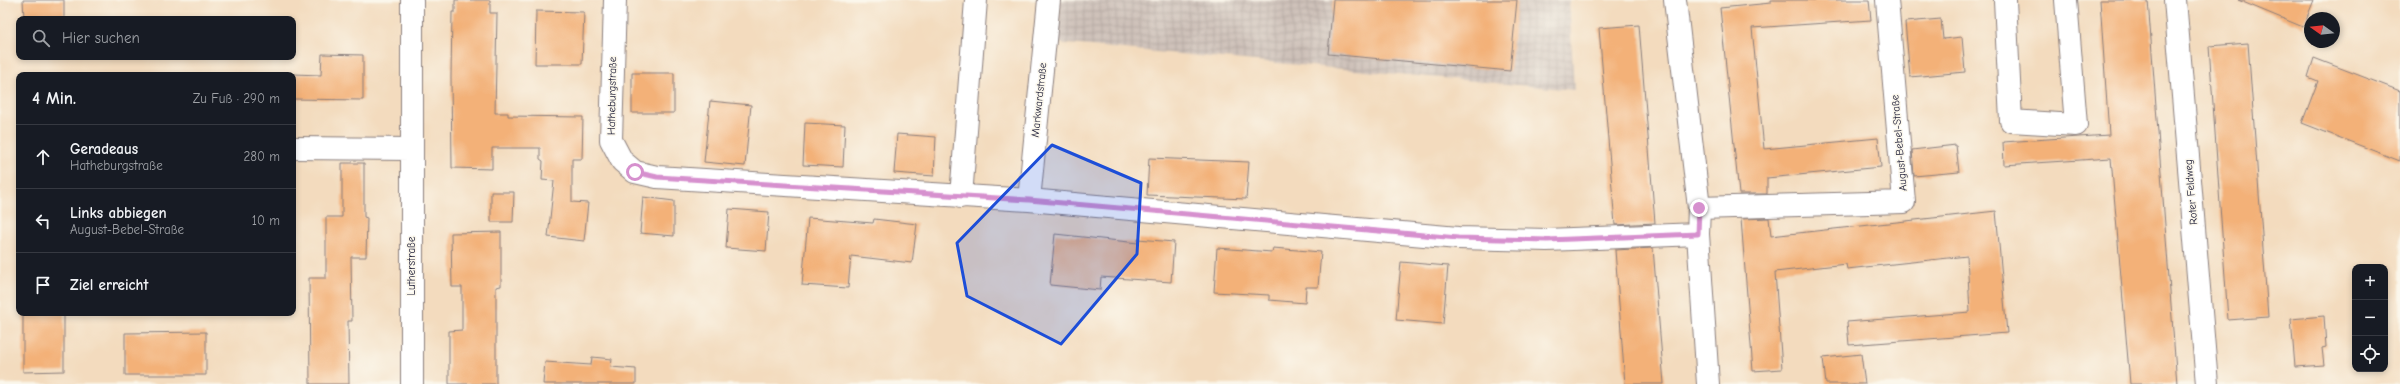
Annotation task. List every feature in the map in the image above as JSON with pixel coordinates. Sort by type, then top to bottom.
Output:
[{"type":"street","name":"Lutherstraße","points":[[412,0],[410,149],[412,384]]},
{"type":"street","name":"Hatheburgstraße","points":[[614,0],[611,140],[622,161],[635,172],[657,177],[961,197],[1029,200],[1458,238],[1547,240],[1698,234]]},
{"type":"street","points":[[961,197],[976,0]]},
{"type":"street","name":"Markwardstraße","points":[[1029,200],[1049,0]]},
{"type":"street","points":[[1675,0],[1699,208],[1698,234],[1708,384]]},
{"type":"street","name":"August-Bebel-Straße","points":[[1699,208],[1904,202],[1887,0]]},
{"type":"street","points":[[2005,0],[2011,121],[2076,126],[2066,0]]},
{"type":"street","name":"Roter Feldweg","points":[[2175,0],[2207,384]]},
{"type":"street","points":[[296,148],[410,149]]},
{"type":"highlighted area","points":[[1052,145],[1141,183],[1137,254],[1061,344],[967,296],[957,243]]},
{"type":"shaded area","points":[[1061,0],[1569,0],[1574,90],[1058,43]]},
{"type":"building","points":[[23,0],[64,0],[64,16],[24,16]]},
{"type":"building","points":[[455,0],[490,0],[490,13],[497,13],[495,113],[508,113],[508,116],[583,117],[582,159],[572,159],[572,202],[588,203],[584,241],[548,237],[554,181],[542,180],[543,161],[540,159],[540,148],[492,148],[492,169],[452,168],[452,12],[455,12]]},
{"type":"building","points":[[1333,0],[1517,0],[1510,71],[1328,54]]},
{"type":"building","points":[[1771,0],[1869,0],[1871,20],[1752,28],[1764,149],[1878,138],[1881,167],[1767,178],[1767,194],[1739,194],[1720,8],[1771,3]]},
{"type":"building","points":[[2100,0],[2148,0],[2177,384],[2130,384],[2111,158],[2004,165],[2003,142],[2109,135]]},
{"type":"building","points":[[2238,0],[2314,0],[2309,12],[2304,12],[2303,27]]},
{"type":"building","points":[[536,11],[584,12],[582,64],[535,64]]},
{"type":"building","points":[[1941,19],[1943,39],[1962,37],[1965,72],[1910,77],[1905,22]]},
{"type":"building","points":[[1639,25],[1655,223],[1615,225],[1599,28]]},
{"type":"building","points":[[2248,43],[2268,317],[2228,320],[2209,46]]},
{"type":"building","points":[[322,54],[363,55],[363,100],[296,99],[296,74],[321,75]]},
{"type":"building","points":[[2314,58],[2400,91],[2400,161],[2302,123],[2318,81],[2308,77]]},
{"type":"building","points":[[632,73],[674,73],[674,113],[632,113]]},
{"type":"building","points":[[710,101],[751,105],[745,166],[704,162]]},
{"type":"building","points":[[805,123],[845,125],[843,167],[803,165]]},
{"type":"building","points":[[897,134],[936,137],[934,176],[894,173]]},
{"type":"building","points":[[1956,145],[1959,172],[1914,176],[1912,150]]},
{"type":"building","points":[[1149,158],[1249,162],[1246,199],[1147,195]]},
{"type":"building","points":[[342,163],[364,163],[364,217],[367,218],[366,257],[351,257],[352,321],[348,321],[349,384],[310,384],[309,278],[326,278],[326,217],[342,217]]},
{"type":"building","points":[[491,192],[514,192],[513,222],[491,222]]},
{"type":"building","points":[[643,197],[674,201],[674,236],[640,233]]},
{"type":"building","points":[[729,209],[769,212],[766,251],[726,248]]},
{"type":"building","points":[[1996,211],[2007,333],[1849,345],[1847,322],[1970,312],[1967,256],[1847,269],[1846,264],[1775,272],[1782,369],[1753,371],[1741,219],[1769,218],[1771,236]]},
{"type":"building","points":[[808,218],[873,223],[874,219],[917,224],[912,263],[851,256],[848,288],[802,285]]},
{"type":"building","points":[[501,232],[501,286],[496,287],[496,384],[449,384],[449,331],[462,330],[462,287],[452,287],[451,233]]},
{"type":"building","points":[[1055,234],[1138,243],[1138,239],[1174,242],[1171,282],[1101,277],[1100,290],[1050,285]]},
{"type":"building","points":[[1217,248],[1272,252],[1273,248],[1321,252],[1318,287],[1306,287],[1305,303],[1269,300],[1269,295],[1214,292]]},
{"type":"building","points":[[1653,248],[1664,384],[1625,384],[1615,250]]},
{"type":"building","points":[[1401,262],[1448,266],[1443,324],[1396,320]]},
{"type":"building","points":[[23,316],[64,316],[64,371],[23,372]]},
{"type":"building","points":[[2324,316],[2326,347],[2322,348],[2324,365],[2295,367],[2291,319]]},
{"type":"building","points":[[206,332],[206,375],[125,375],[125,333]]},
{"type":"building","points":[[1861,354],[1865,384],[1826,384],[1823,358]]},
{"type":"building","points":[[592,357],[612,359],[611,367],[636,369],[636,384],[543,384],[545,362],[591,365]]},
{"type":"route","points":[[635,172],[657,177],[961,197],[1029,200],[1458,238],[1547,240],[1698,234],[1699,208]]}]
